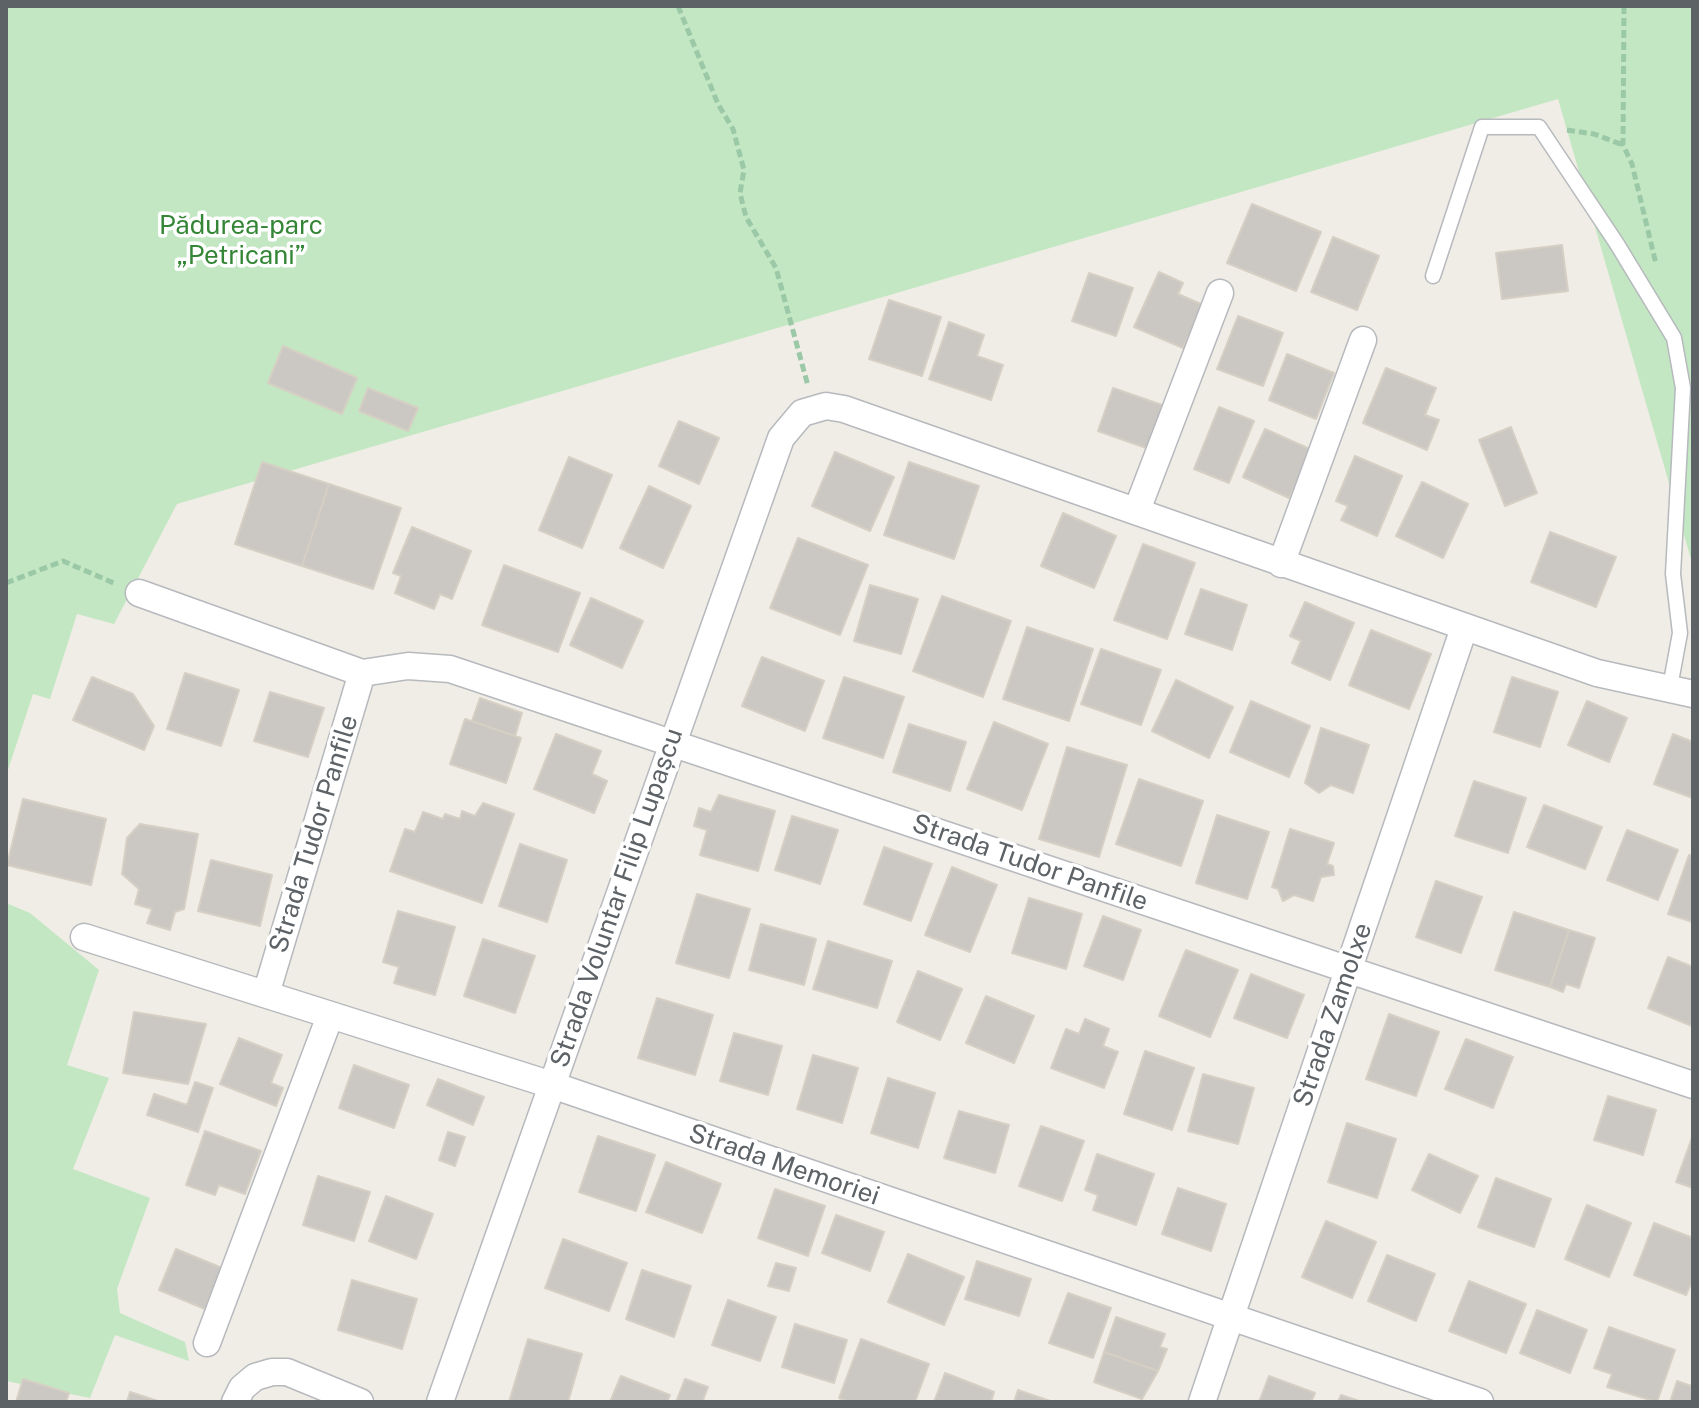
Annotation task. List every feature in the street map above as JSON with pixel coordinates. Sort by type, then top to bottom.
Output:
[{"type":"street","points":[[1137,510],[1220,293]]},
{"type":"street","points":[[1281,564],[1363,340]]},
{"type":"street","points":[[813,408],[844,409],[1597,673],[1682,690]]},
{"type":"street","name":"Strada Voluntar Filip Lupașcu","points":[[440,1402],[671,741],[781,438],[791,422],[813,408]]},
{"type":"street","name":"Strada Tudor Panfile","points":[[139,593],[362,673],[408,666],[450,669],[1693,1085]]},
{"type":"street","name":"Strada Zamolxe","points":[[1202,1402],[1464,628]]},
{"type":"street","name":"Strada Tudor Panfile","points":[[266,994],[362,673]]},
{"type":"street","name":"Strada Memoriei","points":[[84,937],[552,1085],[1480,1402]]},
{"type":"street","points":[[207,1343],[330,1016]]},
{"type":"street","points":[[235,1402],[242,1388],[255,1377],[287,1372],[360,1402]]},
{"type":"lane","points":[[1433,276],[1482,127],[1539,127],[1617,244],[1674,338],[1683,388],[1673,574],[1680,633],[1682,690]]},
{"type":"path","points":[[678,6],[718,104],[733,129],[744,170],[740,193],[746,217],[776,268],[813,408]]},
{"type":"path","points":[[1624,6],[1623,145],[1632,164],[1656,266]]},
{"type":"path","points":[[1539,127],[1594,134],[1623,145]]},
{"type":"path","points":[[6,583],[63,561],[139,593]]},
{"type":"green space","name":"Pădurea-parc „Petricani”","points":[[6,6],[1693,6],[1693,566],[1558,99],[177,504],[114,624],[77,614],[50,699],[33,694],[6,776]]},
{"type":"green space","points":[[6,903],[30,913],[99,970],[67,1065],[109,1078],[73,1169],[150,1198],[117,1289],[120,1313],[185,1342],[189,1361],[115,1335],[90,1398],[6,1381]]},
{"type":"building","points":[[1252,204],[1321,232],[1296,291],[1227,263]]},
{"type":"building","points":[[1333,237],[1379,256],[1357,310],[1311,292]]},
{"type":"building","points":[[1562,245],[1568,291],[1502,299],[1496,253]]},
{"type":"building","points":[[1159,272],[1183,283],[1178,294],[1203,305],[1183,348],[1134,327]]},
{"type":"building","points":[[1089,273],[1133,288],[1116,336],[1072,321]]},
{"type":"building","points":[[889,300],[941,317],[922,376],[869,359]]},
{"type":"building","points":[[1238,316],[1283,333],[1263,386],[1217,369]]},
{"type":"building","points":[[949,322],[984,335],[977,356],[1003,365],[991,400],[929,379]]},
{"type":"building","points":[[283,346],[357,378],[342,414],[268,383]]},
{"type":"building","points":[[1287,354],[1334,373],[1316,419],[1269,400]]},
{"type":"building","points":[[1386,368],[1436,388],[1425,415],[1439,420],[1427,450],[1363,423]]},
{"type":"building","points":[[368,388],[418,408],[408,431],[359,411]]},
{"type":"building","points":[[1113,388],[1165,406],[1149,449],[1098,431]]},
{"type":"building","points":[[1219,407],[1254,421],[1229,483],[1194,469]]},
{"type":"building","points":[[679,421],[719,438],[699,484],[659,466]]},
{"type":"building","points":[[1511,427],[1537,493],[1505,506],[1479,440]]},
{"type":"building","points":[[1265,429],[1312,450],[1289,498],[1243,477]]},
{"type":"building","points":[[835,452],[894,477],[870,531],[812,506]]},
{"type":"building","points":[[1355,456],[1402,476],[1377,536],[1341,520],[1348,506],[1336,501]]},
{"type":"building","points":[[569,457],[612,475],[582,548],[539,530]]},
{"type":"building","points":[[262,462],[329,484],[302,566],[235,544]]},
{"type":"building","points":[[909,462],[979,486],[954,559],[884,535]]},
{"type":"building","points":[[1422,482],[1468,504],[1443,558],[1396,536]]},
{"type":"building","points":[[329,484],[401,508],[373,589],[302,566]]},
{"type":"building","points":[[649,486],[691,506],[663,568],[620,548]]},
{"type":"building","points":[[1063,513],[1116,536],[1094,588],[1041,566]]},
{"type":"building","points":[[412,527],[471,551],[452,599],[440,594],[434,609],[395,593],[401,576],[393,573]]},
{"type":"building","points":[[1550,532],[1616,557],[1596,607],[1531,582]]},
{"type":"building","points":[[798,538],[868,565],[840,635],[770,608]]},
{"type":"building","points":[[1143,544],[1195,563],[1167,639],[1114,620]]},
{"type":"building","points":[[504,565],[580,593],[558,652],[482,625]]},
{"type":"building","points":[[870,585],[918,599],[901,654],[854,641]]},
{"type":"building","points":[[1201,589],[1247,605],[1232,650],[1185,634]]},
{"type":"building","points":[[942,596],[1011,621],[983,697],[913,671]]},
{"type":"building","points":[[591,598],[643,621],[622,668],[570,645]]},
{"type":"building","points":[[1305,602],[1354,623],[1330,680],[1292,663],[1301,641],[1290,636]]},
{"type":"building","points":[[1027,627],[1093,649],[1069,721],[1003,699]]},
{"type":"building","points":[[1371,630],[1431,654],[1409,709],[1349,685]]},
{"type":"building","points":[[1101,649],[1161,670],[1141,725],[1081,704]]},
{"type":"building","points":[[762,657],[824,681],[805,731],[742,706]]},
{"type":"building","points":[[185,673],[239,690],[221,746],[167,729]]},
{"type":"building","points":[[92,677],[133,694],[154,726],[144,750],[73,720]]},
{"type":"building","points":[[844,677],[904,697],[883,758],[823,738]]},
{"type":"building","points":[[1512,677],[1558,692],[1540,747],[1494,732]]},
{"type":"building","points":[[1176,680],[1233,707],[1209,758],[1152,731]]},
{"type":"building","points":[[270,692],[324,708],[308,757],[254,741]]},
{"type":"building","points":[[480,698],[522,713],[515,736],[472,721]]},
{"type":"building","points":[[1251,701],[1310,726],[1289,777],[1230,752]]},
{"type":"building","points":[[1587,701],[1627,718],[1609,762],[1568,745]]},
{"type":"building","points":[[465,719],[521,738],[506,783],[450,764]]},
{"type":"building","points":[[994,722],[1048,744],[1022,810],[967,789]]},
{"type":"building","points":[[909,724],[966,742],[950,791],[893,772]]},
{"type":"building","points":[[1321,728],[1369,745],[1353,793],[1331,785],[1319,793],[1305,783]]},
{"type":"building","points":[[556,734],[601,751],[592,774],[607,781],[594,813],[534,789]]},
{"type":"building","points":[[1673,734],[1693,742],[1693,798],[1654,784]]},
{"type":"building","points":[[1067,747],[1127,765],[1099,857],[1039,839]]},
{"type":"building","points":[[1139,779],[1203,801],[1181,866],[1116,844]]},
{"type":"building","points":[[1474,781],[1526,798],[1508,853],[1455,836]]},
{"type":"building","points":[[719,795],[775,811],[758,871],[700,855],[707,830],[694,826],[699,808],[711,812]]},
{"type":"building","points":[[23,799],[106,819],[91,885],[7,865]]},
{"type":"building","points":[[483,803],[514,814],[482,903],[390,871],[405,829],[415,832],[423,812],[443,819],[445,814],[460,819],[462,811],[475,816]]},
{"type":"building","points":[[1544,805],[1602,827],[1585,869],[1527,847]]},
{"type":"building","points":[[1217,815],[1269,832],[1247,899],[1196,883]]},
{"type":"building","points":[[792,816],[838,830],[820,884],[775,870]]},
{"type":"building","points":[[140,824],[198,834],[184,909],[175,912],[170,930],[147,923],[152,909],[135,904],[139,889],[122,874],[127,838]]},
{"type":"building","points":[[1290,829],[1334,843],[1327,864],[1333,866],[1334,875],[1321,877],[1313,901],[1294,895],[1283,901],[1278,889],[1272,887]]},
{"type":"building","points":[[1627,830],[1678,850],[1658,900],[1607,880]]},
{"type":"building","points":[[520,844],[567,860],[547,922],[499,906]]},
{"type":"building","points":[[884,847],[932,864],[911,921],[864,904]]},
{"type":"building","points":[[1689,855],[1693,856],[1693,922],[1668,914]]},
{"type":"building","points":[[211,860],[272,875],[260,926],[198,911]]},
{"type":"building","points":[[952,867],[997,885],[970,952],[925,935]]},
{"type":"building","points":[[1436,881],[1482,897],[1461,953],[1416,937]]},
{"type":"building","points":[[697,894],[750,909],[729,978],[676,963]]},
{"type":"building","points":[[1029,898],[1082,914],[1066,969],[1012,953]]},
{"type":"building","points":[[398,911],[455,927],[435,995],[394,983],[399,967],[383,962]]},
{"type":"building","points":[[1514,912],[1569,930],[1550,987],[1495,970]]},
{"type":"building","points":[[1103,916],[1141,930],[1123,980],[1084,966]]},
{"type":"building","points":[[761,924],[816,939],[804,985],[749,970]]},
{"type":"building","points":[[1569,930],[1595,938],[1579,988],[1566,984],[1563,992],[1550,987]]},
{"type":"building","points":[[483,939],[535,956],[515,1013],[464,996]]},
{"type":"building","points":[[828,941],[892,961],[877,1008],[813,989]]},
{"type":"building","points":[[1186,950],[1238,970],[1210,1037],[1159,1016]]},
{"type":"building","points":[[1668,957],[1693,967],[1692,1026],[1648,1008]]},
{"type":"building","points":[[918,971],[962,989],[940,1040],[897,1022]]},
{"type":"building","points":[[1251,974],[1304,995],[1287,1038],[1234,1018]]},
{"type":"building","points":[[986,996],[1034,1016],[1014,1063],[966,1043]]},
{"type":"building","points":[[657,998],[713,1015],[695,1075],[638,1058]]},
{"type":"building","points":[[134,1012],[206,1024],[188,1084],[123,1073]]},
{"type":"building","points":[[1389,1014],[1439,1032],[1416,1096],[1366,1079]]},
{"type":"building","points":[[1085,1019],[1109,1029],[1103,1046],[1118,1052],[1104,1088],[1051,1068],[1066,1029],[1079,1034]]},
{"type":"building","points":[[734,1033],[782,1046],[768,1095],[720,1081]]},
{"type":"building","points":[[239,1038],[282,1055],[271,1083],[283,1088],[276,1106],[220,1084]]},
{"type":"building","points":[[1466,1039],[1513,1057],[1493,1108],[1445,1089]]},
{"type":"building","points":[[1145,1051],[1194,1068],[1172,1130],[1124,1114]]},
{"type":"building","points":[[813,1055],[858,1068],[842,1123],[797,1109]]},
{"type":"building","points":[[354,1065],[409,1085],[394,1128],[339,1108]]},
{"type":"building","points":[[1203,1074],[1254,1088],[1238,1144],[1188,1131]]},
{"type":"building","points":[[888,1078],[935,1093],[918,1148],[871,1133]]},
{"type":"building","points":[[438,1079],[484,1097],[473,1125],[427,1105]]},
{"type":"building","points":[[195,1082],[213,1088],[198,1132],[147,1115],[154,1094],[187,1105]]},
{"type":"building","points":[[1608,1096],[1656,1110],[1643,1155],[1594,1140]]},
{"type":"building","points":[[959,1111],[1009,1125],[995,1173],[944,1158]]},
{"type":"building","points":[[1347,1123],[1396,1139],[1377,1198],[1328,1182]]},
{"type":"building","points":[[1041,1126],[1084,1141],[1062,1201],[1019,1186]]},
{"type":"building","points":[[205,1131],[261,1151],[245,1194],[219,1185],[215,1195],[186,1185]]},
{"type":"building","points":[[448,1132],[465,1137],[455,1166],[439,1160]]},
{"type":"building","points":[[1693,1135],[1693,1188],[1676,1182]]},
{"type":"building","points":[[598,1136],[655,1155],[636,1211],[579,1192]]},
{"type":"building","points":[[1097,1154],[1154,1174],[1136,1225],[1093,1210],[1098,1195],[1085,1190]]},
{"type":"building","points":[[1429,1154],[1478,1176],[1460,1213],[1412,1190]]},
{"type":"building","points":[[666,1162],[721,1184],[702,1233],[646,1212]]},
{"type":"building","points":[[318,1176],[370,1192],[354,1241],[303,1225]]},
{"type":"building","points":[[1496,1178],[1551,1199],[1534,1247],[1478,1227]]},
{"type":"building","points":[[1178,1188],[1226,1204],[1211,1251],[1162,1234]]},
{"type":"building","points":[[775,1189],[825,1206],[808,1256],[758,1238]]},
{"type":"building","points":[[386,1196],[433,1214],[416,1259],[369,1241]]},
{"type":"building","points":[[1587,1205],[1631,1223],[1609,1277],[1565,1259]]},
{"type":"building","points":[[836,1215],[884,1232],[870,1271],[822,1253]]},
{"type":"building","points":[[1326,1221],[1376,1242],[1352,1298],[1302,1277]]},
{"type":"building","points":[[1654,1223],[1693,1238],[1693,1279],[1686,1295],[1634,1275]]},
{"type":"building","points":[[563,1239],[627,1263],[609,1311],[545,1288]]},
{"type":"building","points":[[176,1249],[222,1268],[205,1309],[159,1290]]},
{"type":"building","points":[[908,1254],[964,1277],[944,1325],[888,1302]]},
{"type":"building","points":[[1387,1255],[1435,1274],[1416,1321],[1368,1301]]},
{"type":"building","points":[[977,1261],[1031,1279],[1019,1316],[965,1299]]},
{"type":"building","points":[[776,1263],[796,1268],[789,1291],[768,1286]]},
{"type":"building","points":[[642,1270],[691,1286],[674,1337],[626,1319]]},
{"type":"building","points":[[352,1280],[417,1299],[402,1349],[338,1330]]},
{"type":"building","points":[[1469,1281],[1526,1304],[1506,1353],[1449,1331]]},
{"type":"building","points":[[1068,1293],[1111,1308],[1093,1358],[1049,1343]]},
{"type":"building","points":[[728,1300],[776,1317],[760,1361],[712,1345]]},
{"type":"building","points":[[1537,1310],[1587,1330],[1570,1373],[1520,1353]]},
{"type":"building","points":[[1116,1317],[1165,1334],[1160,1347],[1167,1349],[1158,1371],[1104,1352]]},
{"type":"building","points":[[795,1324],[847,1340],[834,1383],[782,1367]]},
{"type":"building","points":[[1609,1327],[1675,1350],[1657,1402],[1607,1387],[1612,1374],[1594,1368]]},
{"type":"building","points":[[528,1339],[582,1354],[568,1402],[509,1402]]},
{"type":"building","points":[[861,1339],[929,1364],[915,1402],[849,1402],[839,1398]]},
{"type":"building","points":[[1104,1352],[1158,1371],[1142,1399],[1094,1382]]},
{"type":"building","points":[[945,1373],[994,1392],[991,1402],[934,1402]]},
{"type":"building","points":[[621,1376],[670,1395],[667,1402],[610,1402]]},
{"type":"building","points":[[1269,1376],[1315,1393],[1311,1402],[1259,1402]]},
{"type":"building","points":[[23,1379],[69,1393],[66,1402],[16,1402]]},
{"type":"building","points":[[685,1379],[708,1387],[703,1400],[707,1402],[676,1402]]},
{"type":"building","points":[[1677,1381],[1691,1386],[1693,1381],[1693,1402],[1670,1402]]},
{"type":"building","points":[[1018,1390],[1053,1402],[1014,1402]]},
{"type":"building","points":[[130,1392],[161,1402],[127,1402]]},
{"type":"building","points":[[1341,1395],[1362,1402],[1338,1402]]}]
